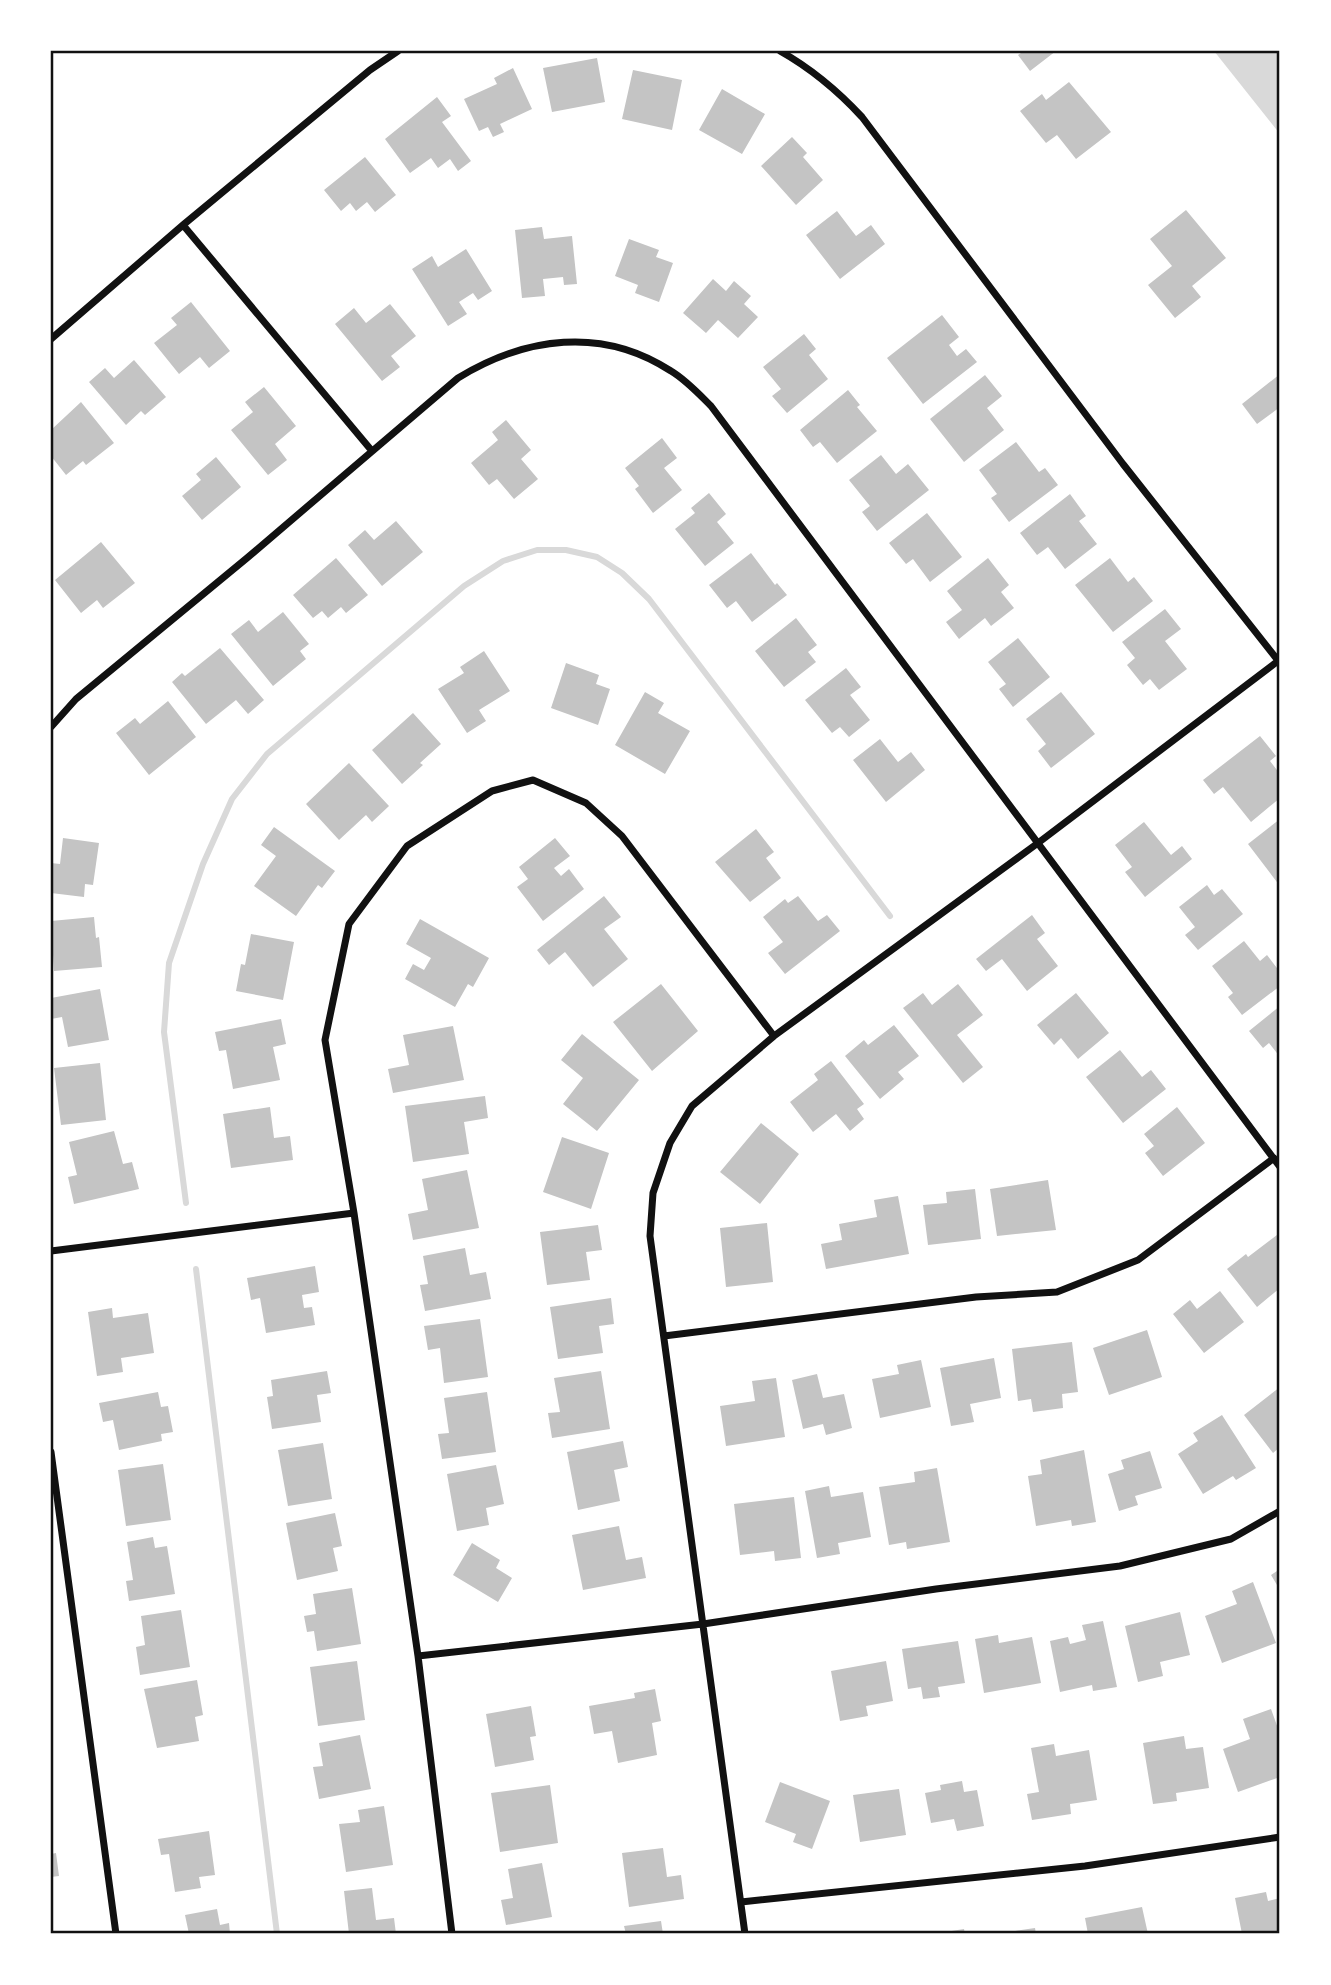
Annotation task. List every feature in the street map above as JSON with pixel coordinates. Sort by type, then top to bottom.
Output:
[{"type":"street","points":[[51,339],[183,225],[370,70],[398,51]]},
{"type":"street","points":[[744,1934],[650,1236],[653,1193],[670,1143],[692,1106],[774,1037],[1279,662],[1123,464],[862,117],[835,88],[808,67],[780,51]]},
{"type":"street","points":[[183,225],[372,451]]},
{"type":"street","points":[[51,727],[76,699],[458,378],[507,353],[540,344],[584,342],[645,357],[670,370],[711,406],[1280,1167]]},
{"type":"street","points":[[452,1934],[418,1656],[354,1213],[325,1040],[349,924],[407,846],[492,791],[533,780],[586,803],[622,836],[774,1037]]},
{"type":"street","points":[[664,1336],[976,1297],[1057,1292],[1138,1260],[1274,1158]]},
{"type":"street","points":[[51,1251],[354,1213]]},
{"type":"street","points":[[51,1452],[116,1934]]},
{"type":"street","points":[[418,1656],[703,1623],[936,1589],[1120,1566],[1231,1539],[1280,1511]]},
{"type":"street","points":[[741,1902],[1085,1866],[1280,1837]]},
{"type":"shaded area","points":[[1214,51],[1280,51],[1280,134]]},
{"type":"building","points":[[1024,51],[1056,51],[1030,71],[1018,55]]},
{"type":"building","points":[[597,58],[605,102],[552,112],[543,68]]},
{"type":"building","points":[[513,68],[532,109],[500,124],[504,132],[493,137],[488,127],[479,131],[464,99],[497,84],[494,78]]},
{"type":"building","points":[[633,70],[682,80],[672,130],[622,119]]},
{"type":"building","points":[[1069,82],[1111,132],[1076,159],[1057,135],[1046,143],[1020,111],[1042,94],[1046,100]]},
{"type":"building","points":[[722,89],[765,114],[742,154],[699,130]]},
{"type":"building","points":[[437,97],[451,116],[442,122],[471,161],[458,171],[450,159],[438,168],[431,158],[410,173],[385,139]]},
{"type":"building","points":[[792,137],[807,153],[803,157],[823,180],[796,205],[761,166]]},
{"type":"building","points":[[365,157],[396,195],[375,212],[367,202],[356,211],[350,203],[341,211],[324,190]]},
{"type":"building","points":[[1186,210],[1226,258],[1192,286],[1201,297],[1175,318],[1148,285],[1172,266],[1150,239]]},
{"type":"building","points":[[837,211],[856,236],[871,225],[885,244],[840,279],[806,235]]},
{"type":"building","points":[[542,227],[544,239],[572,236],[577,284],[564,285],[563,277],[543,279],[545,296],[522,298],[515,230]]},
{"type":"building","points":[[629,239],[659,250],[656,257],[673,263],[659,302],[635,293],[638,285],[615,276]]},
{"type":"building","points":[[466,249],[492,291],[478,300],[473,293],[459,302],[467,314],[448,326],[412,269],[432,256],[438,267]]},
{"type":"building","points":[[713,279],[726,291],[734,281],[751,296],[744,304],[758,317],[738,338],[718,320],[706,333],[683,313]]},
{"type":"building","points":[[191,302],[230,351],[209,368],[200,357],[179,374],[154,343],[177,325],[171,318]]},
{"type":"building","points":[[390,304],[416,336],[391,356],[400,367],[382,381],[335,324],[354,308],[366,323]]},
{"type":"building","points":[[942,315],[959,337],[949,345],[957,356],[966,349],[977,362],[923,404],[887,358]]},
{"type":"building","points":[[804,334],[816,349],[809,355],[828,379],[787,413],[772,396],[781,389],[763,367]]},
{"type":"building","points":[[134,360],[166,397],[145,415],[141,411],[126,425],[89,382],[105,368],[114,378]]},
{"type":"building","points":[[1280,374],[1280,407],[1257,424],[1242,404]]},
{"type":"building","points":[[985,375],[1002,396],[987,408],[1004,430],[964,462],[930,419]]},
{"type":"building","points":[[264,387],[296,426],[275,444],[287,460],[268,475],[231,430],[253,412],[245,402]]},
{"type":"building","points":[[848,390],[860,405],[857,407],[877,431],[837,463],[820,442],[813,447],[800,430]]},
{"type":"building","points":[[81,402],[114,443],[86,465],[83,461],[66,475],[51,456],[51,430]]},
{"type":"building","points":[[506,420],[531,450],[521,459],[538,479],[514,499],[497,479],[489,485],[471,463],[498,440],[492,432]]},
{"type":"building","points":[[662,438],[677,458],[664,468],[682,490],[653,513],[635,489],[639,486],[625,468]]},
{"type":"building","points":[[1016,442],[1039,472],[1045,468],[1058,485],[1009,522],[991,498],[997,494],[979,470]]},
{"type":"building","points":[[881,455],[896,474],[908,464],[929,490],[877,531],[862,512],[870,506],[849,480]]},
{"type":"building","points":[[216,457],[241,487],[202,520],[182,496],[201,480],[196,474]]},
{"type":"building","points":[[709,493],[726,514],[717,522],[734,543],[705,566],[675,529],[695,513],[691,508]]},
{"type":"building","points":[[1070,494],[1086,516],[1079,521],[1097,544],[1065,569],[1048,547],[1037,555],[1020,533]]},
{"type":"building","points":[[927,513],[962,557],[930,582],[913,559],[906,564],[889,543]]},
{"type":"building","points":[[396,521],[423,552],[382,586],[348,545],[365,530],[374,540]]},
{"type":"building","points":[[101,542],[135,583],[103,608],[97,600],[81,613],[55,580]]},
{"type":"building","points":[[751,553],[775,585],[777,583],[787,595],[752,622],[736,601],[727,608],[709,585]]},
{"type":"building","points":[[336,558],[368,595],[346,613],[341,607],[328,618],[322,611],[313,618],[293,595]]},
{"type":"building","points":[[988,558],[1009,585],[1001,592],[1014,608],[991,626],[985,618],[959,639],[946,622],[962,610],[947,591]]},
{"type":"building","points":[[1110,558],[1128,582],[1134,577],[1153,601],[1113,632],[1075,585]]},
{"type":"building","points":[[1165,609],[1181,629],[1165,641],[1187,669],[1159,690],[1150,679],[1143,685],[1127,665],[1135,658],[1122,642]]},
{"type":"building","points":[[283,612],[309,644],[300,651],[306,659],[273,686],[231,634],[249,620],[258,632]]},
{"type":"building","points":[[796,618],[817,645],[808,652],[816,662],[784,687],[755,651]]},
{"type":"building","points":[[1018,638],[1050,677],[1013,707],[999,689],[1006,684],[988,662]]},
{"type":"building","points":[[220,648],[264,700],[248,714],[236,700],[206,724],[172,682],[182,673],[185,676]]},
{"type":"building","points":[[484,651],[510,691],[479,710],[486,721],[467,733],[438,689],[464,673],[460,667]]},
{"type":"building","points":[[566,663],[599,675],[596,684],[610,689],[598,725],[551,708]]},
{"type":"building","points":[[846,668],[861,687],[850,695],[870,720],[849,737],[840,727],[832,733],[805,700]]},
{"type":"building","points":[[645,692],[664,703],[658,713],[690,731],[665,774],[615,745]]},
{"type":"building","points":[[1061,692],[1095,734],[1051,768],[1038,751],[1046,744],[1026,719]]},
{"type":"building","points":[[168,701],[196,737],[149,775],[116,733],[135,718],[140,724]]},
{"type":"building","points":[[413,713],[441,744],[402,784],[372,750]]},
{"type":"building","points":[[1260,736],[1276,756],[1270,761],[1280,774],[1280,798],[1251,822],[1223,787],[1214,794],[1203,780]]},
{"type":"building","points":[[880,739],[898,762],[911,752],[925,770],[886,802],[853,760]]},
{"type":"building","points":[[349,763],[389,806],[372,822],[366,815],[339,840],[306,804]]},
{"type":"building","points":[[1280,819],[1280,886],[1248,844]]},
{"type":"building","points":[[1144,822],[1171,855],[1182,846],[1192,859],[1145,897],[1125,872],[1132,867],[1115,845]]},
{"type":"building","points":[[274,827],[335,871],[322,888],[318,885],[296,916],[254,886],[276,856],[261,845]]},
{"type":"building","points":[[756,829],[774,852],[766,858],[781,878],[750,902],[715,862]]},
{"type":"building","points":[[63,838],[99,843],[93,885],[85,884],[84,897],[51,893],[51,863],[60,864]]},
{"type":"building","points":[[555,838],[570,856],[554,868],[561,876],[569,869],[584,889],[543,921],[517,887],[528,879],[519,867]]},
{"type":"building","points":[[1207,885],[1214,895],[1222,889],[1243,914],[1198,950],[1185,935],[1195,927],[1179,907]]},
{"type":"building","points":[[604,896],[621,917],[604,929],[628,959],[593,987],[565,952],[549,965],[537,950]]},
{"type":"building","points":[[798,896],[818,921],[827,915],[840,931],[785,974],[768,953],[783,942],[763,917],[785,899],[788,903]]},
{"type":"building","points":[[1032,915],[1045,933],[1037,939],[1058,966],[1027,991],[1002,959],[986,971],[976,959]]},
{"type":"building","points":[[94,917],[102,967],[54,971],[51,921]]},
{"type":"building","points":[[420,919],[489,958],[473,987],[468,984],[455,1007],[405,979],[413,964],[424,970],[431,958],[406,944]]},
{"type":"building","points":[[251,934],[294,942],[283,1000],[236,991]]},
{"type":"building","points":[[1244,941],[1260,961],[1267,955],[1280,972],[1280,986],[1242,1015],[1228,997],[1233,993],[1212,966]]},
{"type":"building","points":[[661,984],[698,1031],[652,1071],[613,1022]]},
{"type":"building","points":[[958,984],[983,1015],[957,1035],[983,1067],[963,1083],[903,1008],[923,993],[932,1005]]},
{"type":"building","points":[[100,989],[109,1040],[68,1047],[62,1017],[51,1019],[51,998]]},
{"type":"building","points":[[1076,993],[1109,1033],[1078,1059],[1061,1038],[1054,1045],[1037,1025]]},
{"type":"building","points":[[1280,1006],[1280,1057],[1269,1043],[1263,1048],[1249,1031]]},
{"type":"building","points":[[281,1019],[286,1044],[273,1047],[280,1080],[233,1089],[226,1050],[219,1051],[215,1032]]},
{"type":"building","points":[[894,1025],[919,1056],[898,1072],[904,1079],[880,1099],[845,1056],[864,1040],[868,1045]]},
{"type":"building","points":[[453,1026],[464,1080],[393,1093],[388,1069],[409,1065],[403,1035]]},
{"type":"building","points":[[582,1034],[639,1080],[597,1131],[563,1104],[583,1078],[561,1060]]},
{"type":"building","points":[[1120,1050],[1142,1077],[1151,1070],[1166,1089],[1123,1123],[1086,1077]]},
{"type":"building","points":[[831,1061],[864,1104],[857,1109],[864,1119],[850,1131],[836,1114],[813,1132],[790,1102],[818,1080],[814,1074]]},
{"type":"building","points":[[100,1063],[106,1120],[61,1125],[54,1068]]},
{"type":"building","points":[[485,1096],[488,1118],[464,1122],[469,1154],[413,1162],[405,1106]]},
{"type":"building","points":[[270,1107],[274,1138],[290,1136],[293,1160],[231,1168],[223,1114]]},
{"type":"building","points":[[1177,1107],[1205,1143],[1163,1176],[1145,1153],[1154,1146],[1144,1134]]},
{"type":"building","points":[[761,1123],[799,1154],[760,1204],[720,1172]]},
{"type":"building","points":[[114,1131],[123,1164],[132,1162],[139,1189],[74,1204],[68,1177],[77,1175],[69,1142]]},
{"type":"building","points":[[562,1137],[609,1153],[591,1209],[543,1192]]},
{"type":"building","points":[[467,1170],[479,1228],[413,1240],[408,1214],[428,1210],[422,1179]]},
{"type":"building","points":[[1048,1180],[1056,1230],[997,1236],[990,1189]]},
{"type":"building","points":[[975,1189],[981,1239],[928,1245],[923,1205],[947,1203],[946,1192]]},
{"type":"building","points":[[898,1196],[909,1254],[826,1269],[821,1244],[842,1240],[839,1224],[877,1217],[874,1200]]},
{"type":"building","points":[[767,1223],[773,1282],[726,1287],[720,1228]]},
{"type":"building","points":[[598,1225],[602,1250],[586,1252],[590,1280],[547,1285],[540,1232]]},
{"type":"building","points":[[1277,1235],[1280,1240],[1280,1288],[1257,1307],[1227,1269]]},
{"type":"building","points":[[465,1248],[470,1275],[486,1272],[491,1299],[425,1311],[420,1285],[428,1284],[423,1256]]},
{"type":"building","points":[[315,1266],[319,1292],[302,1295],[304,1308],[312,1307],[315,1325],[266,1333],[260,1298],[251,1300],[247,1278]]},
{"type":"building","points":[[1220,1291],[1244,1322],[1204,1353],[1173,1314],[1190,1300],[1197,1309]]},
{"type":"building","points":[[611,1298],[614,1324],[599,1326],[603,1353],[558,1359],[550,1307]]},
{"type":"building","points":[[112,1308],[113,1318],[148,1313],[154,1353],[121,1358],[123,1372],[97,1376],[88,1312]]},
{"type":"building","points":[[480,1319],[488,1377],[444,1383],[440,1348],[428,1350],[424,1326]]},
{"type":"building","points":[[1147,1330],[1162,1377],[1109,1395],[1093,1348]]},
{"type":"building","points":[[1072,1342],[1078,1392],[1062,1394],[1063,1408],[1033,1412],[1031,1399],[1018,1401],[1012,1349]]},
{"type":"building","points":[[994,1358],[1001,1398],[970,1404],[974,1422],[951,1426],[940,1368]]},
{"type":"building","points":[[921,1360],[931,1407],[880,1418],[872,1379],[899,1374],[897,1365]]},
{"type":"building","points":[[327,1371],[331,1393],[317,1395],[321,1422],[272,1429],[267,1397],[273,1396],[271,1380]]},
{"type":"building","points":[[601,1371],[610,1429],[552,1438],[548,1413],[560,1412],[554,1378]]},
{"type":"building","points":[[817,1374],[823,1398],[844,1394],[852,1428],[826,1435],[823,1424],[803,1429],[792,1380]]},
{"type":"building","points":[[776,1378],[785,1437],[726,1446],[720,1406],[755,1401],[752,1381]]},
{"type":"building","points":[[1280,1387],[1280,1447],[1273,1453],[1244,1415]]},
{"type":"building","points":[[158,1392],[161,1407],[168,1406],[173,1432],[161,1434],[162,1441],[119,1450],[113,1420],[103,1422],[99,1403]]},
{"type":"building","points":[[487,1392],[496,1452],[442,1459],[438,1434],[449,1433],[444,1398]]},
{"type":"building","points":[[1222,1415],[1256,1468],[1236,1480],[1233,1476],[1203,1494],[1178,1454],[1198,1441],[1193,1433]]},
{"type":"building","points":[[623,1441],[628,1467],[614,1470],[620,1501],[578,1510],[567,1452]]},
{"type":"building","points":[[323,1443],[332,1499],[288,1506],[278,1450]]},
{"type":"building","points":[[1084,1450],[1096,1522],[1072,1526],[1071,1520],[1036,1526],[1028,1476],[1042,1474],[1040,1460]]},
{"type":"building","points":[[1150,1451],[1162,1488],[1135,1496],[1138,1505],[1119,1511],[1108,1474],[1124,1469],[1121,1460]]},
{"type":"building","points":[[163,1464],[171,1520],[126,1526],[118,1470]]},
{"type":"building","points":[[496,1465],[504,1504],[486,1508],[489,1525],[457,1531],[447,1474]]},
{"type":"building","points":[[937,1468],[950,1542],[907,1549],[906,1542],[889,1545],[879,1487],[915,1482],[914,1472]]},
{"type":"building","points":[[829,1486],[831,1497],[863,1492],[871,1537],[838,1543],[840,1554],[817,1558],[805,1491]]},
{"type":"building","points":[[794,1497],[801,1558],[775,1561],[774,1551],[740,1555],[734,1504]]},
{"type":"building","points":[[335,1513],[342,1546],[333,1548],[338,1571],[297,1580],[286,1523]]},
{"type":"building","points":[[619,1526],[626,1560],[642,1557],[646,1578],[583,1590],[572,1535]]},
{"type":"building","points":[[153,1537],[155,1548],[167,1546],[175,1594],[129,1601],[126,1581],[133,1580],[127,1542]]},
{"type":"building","points":[[472,1543],[500,1560],[496,1568],[512,1578],[498,1602],[453,1575]]},
{"type":"building","points":[[1280,1569],[1280,1590],[1271,1575]]},
{"type":"building","points":[[1253,1582],[1276,1643],[1222,1663],[1205,1616],[1237,1604],[1232,1591]]},
{"type":"building","points":[[352,1588],[361,1644],[317,1651],[314,1631],[307,1632],[304,1616],[316,1614],[313,1594]]},
{"type":"building","points":[[181,1610],[190,1667],[140,1675],[136,1647],[145,1645],[141,1616]]},
{"type":"building","points":[[1180,1612],[1190,1655],[1160,1662],[1163,1676],[1138,1682],[1125,1626]]},
{"type":"building","points":[[1103,1621],[1117,1687],[1093,1691],[1092,1685],[1060,1692],[1050,1641],[1068,1637],[1070,1644],[1086,1640],[1082,1625]]},
{"type":"building","points":[[998,1635],[999,1643],[1032,1637],[1041,1683],[984,1693],[975,1639]]},
{"type":"building","points":[[958,1641],[965,1683],[938,1687],[940,1697],[923,1699],[921,1687],[908,1689],[902,1649]]},
{"type":"building","points":[[357,1661],[365,1720],[318,1726],[310,1667]]},
{"type":"building","points":[[886,1661],[893,1701],[866,1706],[868,1716],[840,1721],[831,1671]]},
{"type":"building","points":[[197,1680],[203,1715],[195,1717],[199,1741],[157,1748],[144,1689]]},
{"type":"building","points":[[655,1689],[661,1721],[652,1723],[657,1755],[618,1763],[612,1731],[594,1734],[589,1706],[635,1698],[634,1693]]},
{"type":"building","points":[[531,1706],[536,1736],[530,1737],[534,1760],[495,1767],[486,1714]]},
{"type":"building","points":[[1271,1709],[1280,1734],[1280,1777],[1238,1792],[1223,1749],[1250,1739],[1243,1719]]},
{"type":"building","points":[[360,1735],[371,1789],[319,1799],[313,1767],[323,1766],[319,1743]]},
{"type":"building","points":[[1184,1736],[1186,1749],[1203,1747],[1209,1788],[1176,1793],[1177,1801],[1153,1804],[1143,1743]]},
{"type":"building","points":[[1054,1744],[1056,1756],[1089,1750],[1097,1800],[1070,1804],[1071,1814],[1032,1820],[1027,1794],[1039,1792],[1031,1748]]},
{"type":"building","points":[[962,1781],[964,1792],[977,1790],[984,1826],[957,1831],[954,1819],[931,1823],[925,1793],[941,1790],[940,1785]]},
{"type":"building","points":[[780,1782],[830,1801],[812,1849],[793,1842],[796,1834],[765,1822]]},
{"type":"building","points":[[550,1785],[558,1843],[500,1852],[491,1793]]},
{"type":"building","points":[[899,1789],[906,1835],[860,1842],[853,1795]]},
{"type":"building","points":[[384,1806],[393,1865],[346,1872],[339,1824],[360,1822],[358,1810]]},
{"type":"building","points":[[209,1831],[215,1875],[199,1877],[201,1888],[175,1892],[169,1854],[161,1855],[158,1839]]},
{"type":"building","points":[[663,1848],[667,1877],[681,1875],[684,1899],[629,1907],[622,1853]]},
{"type":"building","points":[[56,1853],[59,1876],[51,1877],[51,1854]]},
{"type":"building","points":[[542,1863],[552,1917],[506,1925],[501,1900],[513,1898],[508,1869]]},
{"type":"building","points":[[372,1888],[376,1920],[394,1918],[396,1934],[349,1934],[344,1891]]},
{"type":"building","points":[[1266,1892],[1268,1901],[1280,1898],[1280,1934],[1242,1934],[1235,1898]]},
{"type":"building","points":[[1142,1907],[1148,1934],[1088,1934],[1085,1918]]},
{"type":"building","points":[[217,1909],[220,1925],[229,1923],[230,1934],[189,1934],[185,1915]]},
{"type":"building","points":[[661,1921],[663,1934],[626,1934],[624,1926]]},
{"type":"building","points":[[1035,1928],[1036,1934],[1016,1934],[1015,1931]]},
{"type":"building","points":[[964,1929],[965,1934],[939,1934],[939,1933]]},
{"type":"waterway","points":[[186,1203],[164,1032],[169,963],[203,864],[232,799],[267,754],[464,586],[503,561],[537,550],[566,550],[597,557],[622,573],[649,599],[890,916]]},
{"type":"waterway","points":[[196,1269],[277,1934]]}]
